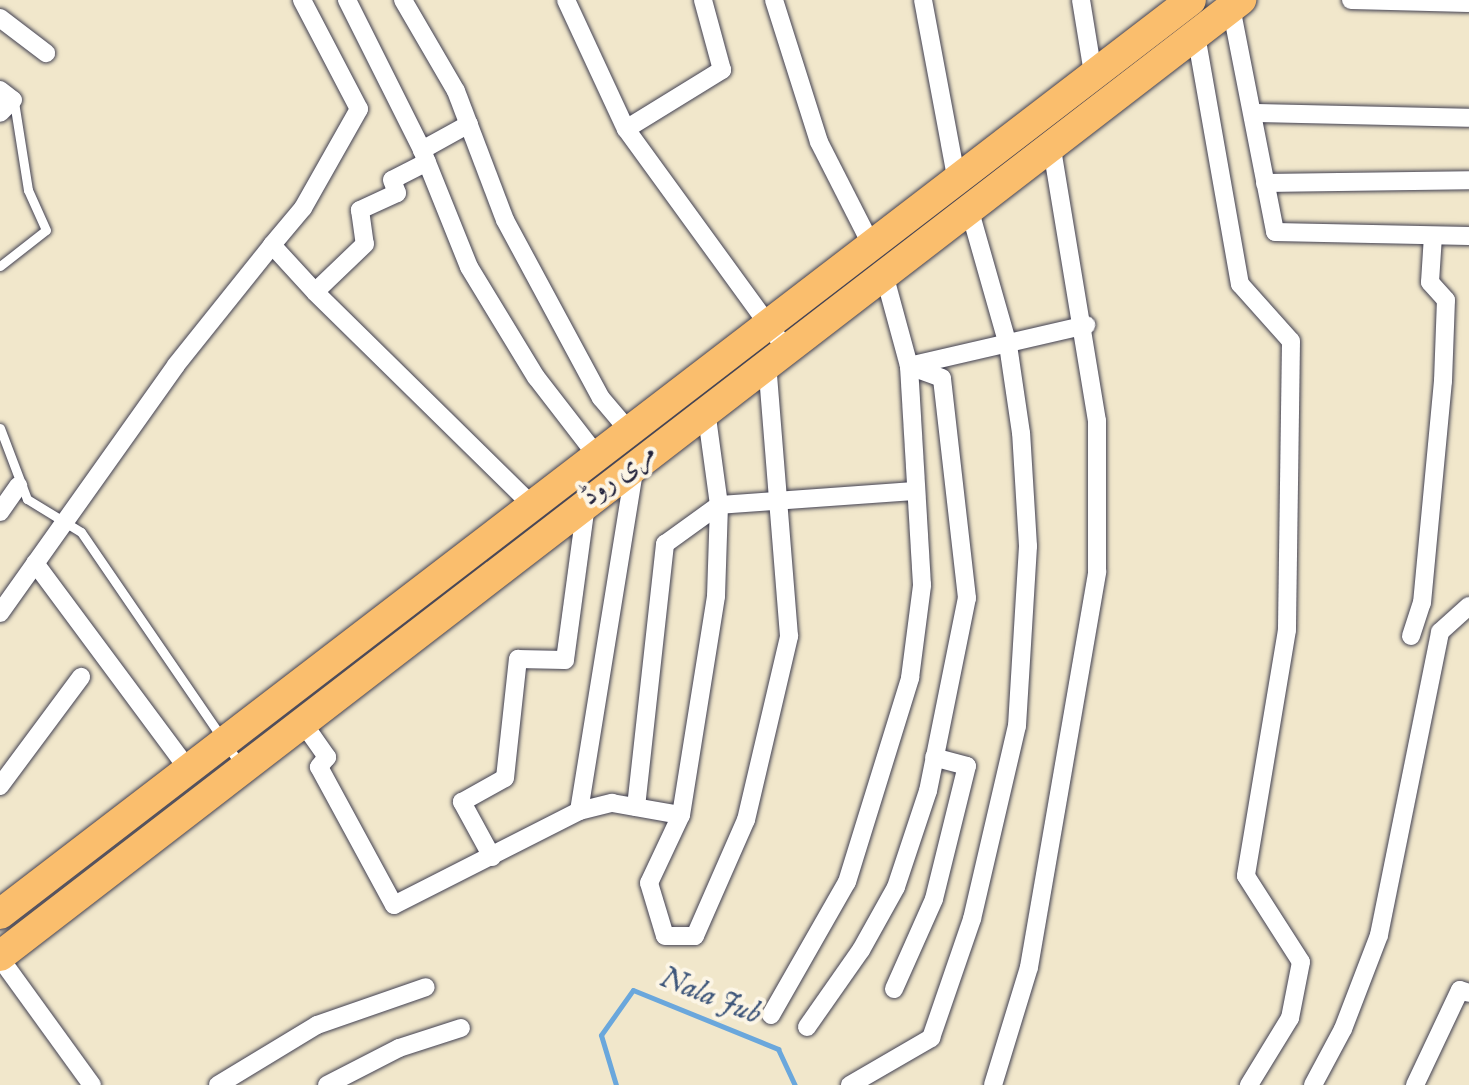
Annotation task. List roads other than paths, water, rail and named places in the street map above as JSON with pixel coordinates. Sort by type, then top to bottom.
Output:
[{"type":"main road","name":"مری روڈ","points":[[0,914],[871,244],[1050,142],[1236,4]]},
{"type":"main road","name":"مری روڈ","points":[[0,957],[587,499],[884,274],[962,190],[1176,5]]},
{"type":"street","points":[[0,612],[65,520],[303,208],[359,109],[302,0]]},
{"type":"street","points":[[346,0],[424,156],[469,267],[536,377],[597,456]]},
{"type":"street","points":[[403,0],[469,124],[506,220],[601,398],[629,431]]},
{"type":"street","points":[[566,0],[626,129],[766,324],[777,356],[789,636],[746,820],[695,936],[665,936],[649,883],[681,815],[716,596],[719,505],[706,410]]},
{"type":"street","points":[[626,129],[722,70],[703,0]]},
{"type":"street","points":[[774,0],[820,142],[871,244]]},
{"type":"street","points":[[850,1085],[931,1038],[972,919],[1016,726],[1028,546],[1022,432],[1008,345],[962,190],[923,0]]},
{"type":"street","points":[[1081,0],[1093,73]]},
{"type":"street","points":[[1351,0],[1469,4]]},
{"type":"street","points":[[1236,4],[1275,232],[1469,236]]},
{"type":"street","points":[[0,18],[46,53]]},
{"type":"street","points":[[1196,35],[1240,284],[1291,341],[1288,630],[1246,876],[1300,962],[1290,1018],[1249,1085]]},
{"type":"street","points":[[1255,113],[1469,118]]},
{"type":"street","points":[[315,292],[365,244],[360,210],[397,193],[392,180],[469,124]]},
{"type":"street","points":[[993,1085],[1036,933],[1097,572],[1097,421],[1086,325],[1050,142]]},
{"type":"street","points":[[1265,183],[1469,180]]},
{"type":"street","points":[[1412,636],[1422,603],[1444,381],[1446,300],[1430,282],[1433,236]]},
{"type":"street","points":[[272,245],[534,507]]},
{"type":"street","points":[[771,1015],[846,882],[888,763],[910,678],[922,586],[909,366],[884,274]]},
{"type":"street","points":[[909,366],[1086,325]]},
{"type":"street","points":[[807,1026],[861,950],[896,887],[934,757],[966,598],[942,378],[909,366]]},
{"type":"street","points":[[579,811],[635,462]]},
{"type":"street","points":[[0,512],[18,486]]},
{"type":"street","points":[[636,807],[665,544],[719,505],[916,491]]},
{"type":"street","points":[[492,857],[462,802],[506,778],[518,659],[565,660],[587,499]]},
{"type":"street","points":[[34,563],[188,768]]},
{"type":"street","points":[[1313,1085],[1343,1029],[1378,935],[1424,684],[1440,632],[1469,606]]},
{"type":"street","points":[[0,786],[81,678]]},
{"type":"street","points":[[302,724],[327,757],[319,768],[394,904],[579,811],[612,803],[681,815]]},
{"type":"street","points":[[894,989],[934,899],[966,766],[934,757]]},
{"type":"street","points":[[0,957],[92,1085]]},
{"type":"street","points":[[218,1085],[317,1025],[426,987]]},
{"type":"street","points":[[1415,1085],[1460,990],[1469,993]]},
{"type":"street","points":[[327,1085],[399,1048],[461,1028]]},
{"type":"lane","points":[[0,266],[46,230],[28,190],[4,101]]},
{"type":"lane","points":[[0,428],[15,459],[18,486],[28,499],[65,520],[90,544],[243,769]]},
{"type":"waterway","name":"Nala Jub","points":[[616,1085],[601,1035],[633,990],[778,1049],[795,1085]]}]
